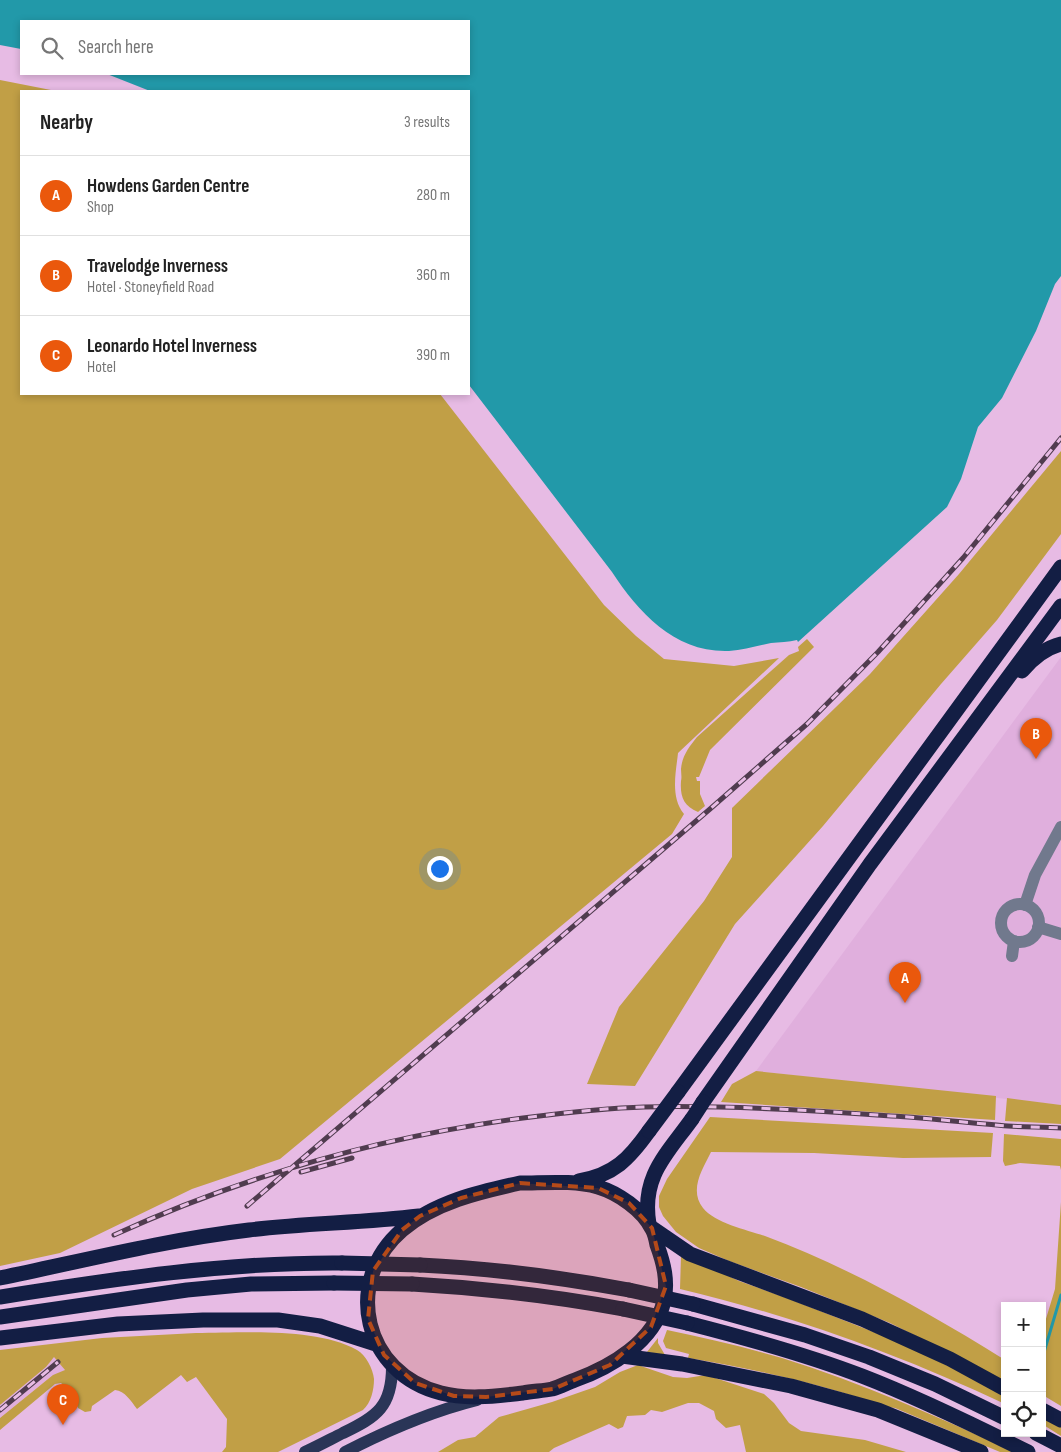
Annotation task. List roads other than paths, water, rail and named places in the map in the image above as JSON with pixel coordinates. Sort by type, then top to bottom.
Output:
[{"type":"highway","points":[[570,1183],[598,1188],[615,1195],[629,1203],[642,1214],[650,1226],[662,1258],[666,1286],[659,1314],[651,1327],[635,1345],[610,1365],[552,1389],[486,1397],[454,1396],[432,1391],[415,1383],[392,1367],[376,1344],[368,1319],[368,1295],[372,1271],[382,1252],[402,1230],[420,1216],[462,1198],[520,1183],[570,1183],[595,1179],[610,1172],[629,1157],[1061,567]]},
{"type":"highway","points":[[1001,1387],[950,1359],[862,1319],[690,1254],[650,1226],[647,1199],[651,1180],[662,1160],[870,864],[1061,606]]},
{"type":"highway","points":[[968,731],[1027,665],[1046,650],[1061,644]]},
{"type":"highway","points":[[0,1278],[198,1237],[250,1230],[379,1221],[420,1216]]},
{"type":"highway","points":[[0,1298],[102,1281],[189,1270],[249,1265],[342,1263],[420,1265],[516,1272],[573,1279],[629,1290],[693,1304],[805,1334],[869,1357],[935,1384],[1001,1416]]},
{"type":"highway","points":[[0,1317],[187,1290],[251,1284],[412,1284],[500,1290],[570,1299],[687,1323],[800,1354],[862,1376],[929,1404],[1028,1452]]},
{"type":"highway","points":[[0,1338],[118,1324],[202,1320],[278,1320],[320,1326],[376,1344]]},
{"type":"highway","points":[[622,1356],[682,1364],[791,1386],[878,1410],[981,1452]]},
{"type":"highway","points":[[1046,1412],[1061,1420]]},
{"type":"highway","points":[[1044,1437],[1061,1446]]},
{"type":"main road","points":[[305,1452],[359,1426],[376,1414],[388,1397],[392,1379],[392,1367]]},
{"type":"main road","points":[[344,1452],[395,1427],[453,1406],[486,1397]]},
{"type":"street","points":[[1026,904],[1035,875],[1061,827]]},
{"type":"street","points":[[1015,904],[1026,904],[1038,916],[1038,927],[1032,937],[1020,942],[1009,939],[996,920],[1015,904]]},
{"type":"street","points":[[1038,927],[1061,934]]},
{"type":"street","points":[[1012,956],[1014,941]]},
{"type":"waterway","points":[[1046,1347],[1061,1295]]},
{"type":"railway","points":[[247,1206],[807,724],[878,652],[963,558],[1061,438]]},
{"type":"railway","points":[[114,1235],[213,1194],[314,1161],[417,1136],[523,1118],[613,1108],[737,1107],[1061,1128]]},
{"type":"railway","points":[[301,1172],[352,1158]]},
{"type":"railway","points":[[0,1410],[58,1362]]},
{"type":"place","name":"Travelodge Inverness","points":[[1036,759]]},
{"type":"place","name":"Howdens Garden Centre","points":[[905,1003]]},
{"type":"place","name":"Leonardo Hotel Inverness","points":[[63,1425]]}]
